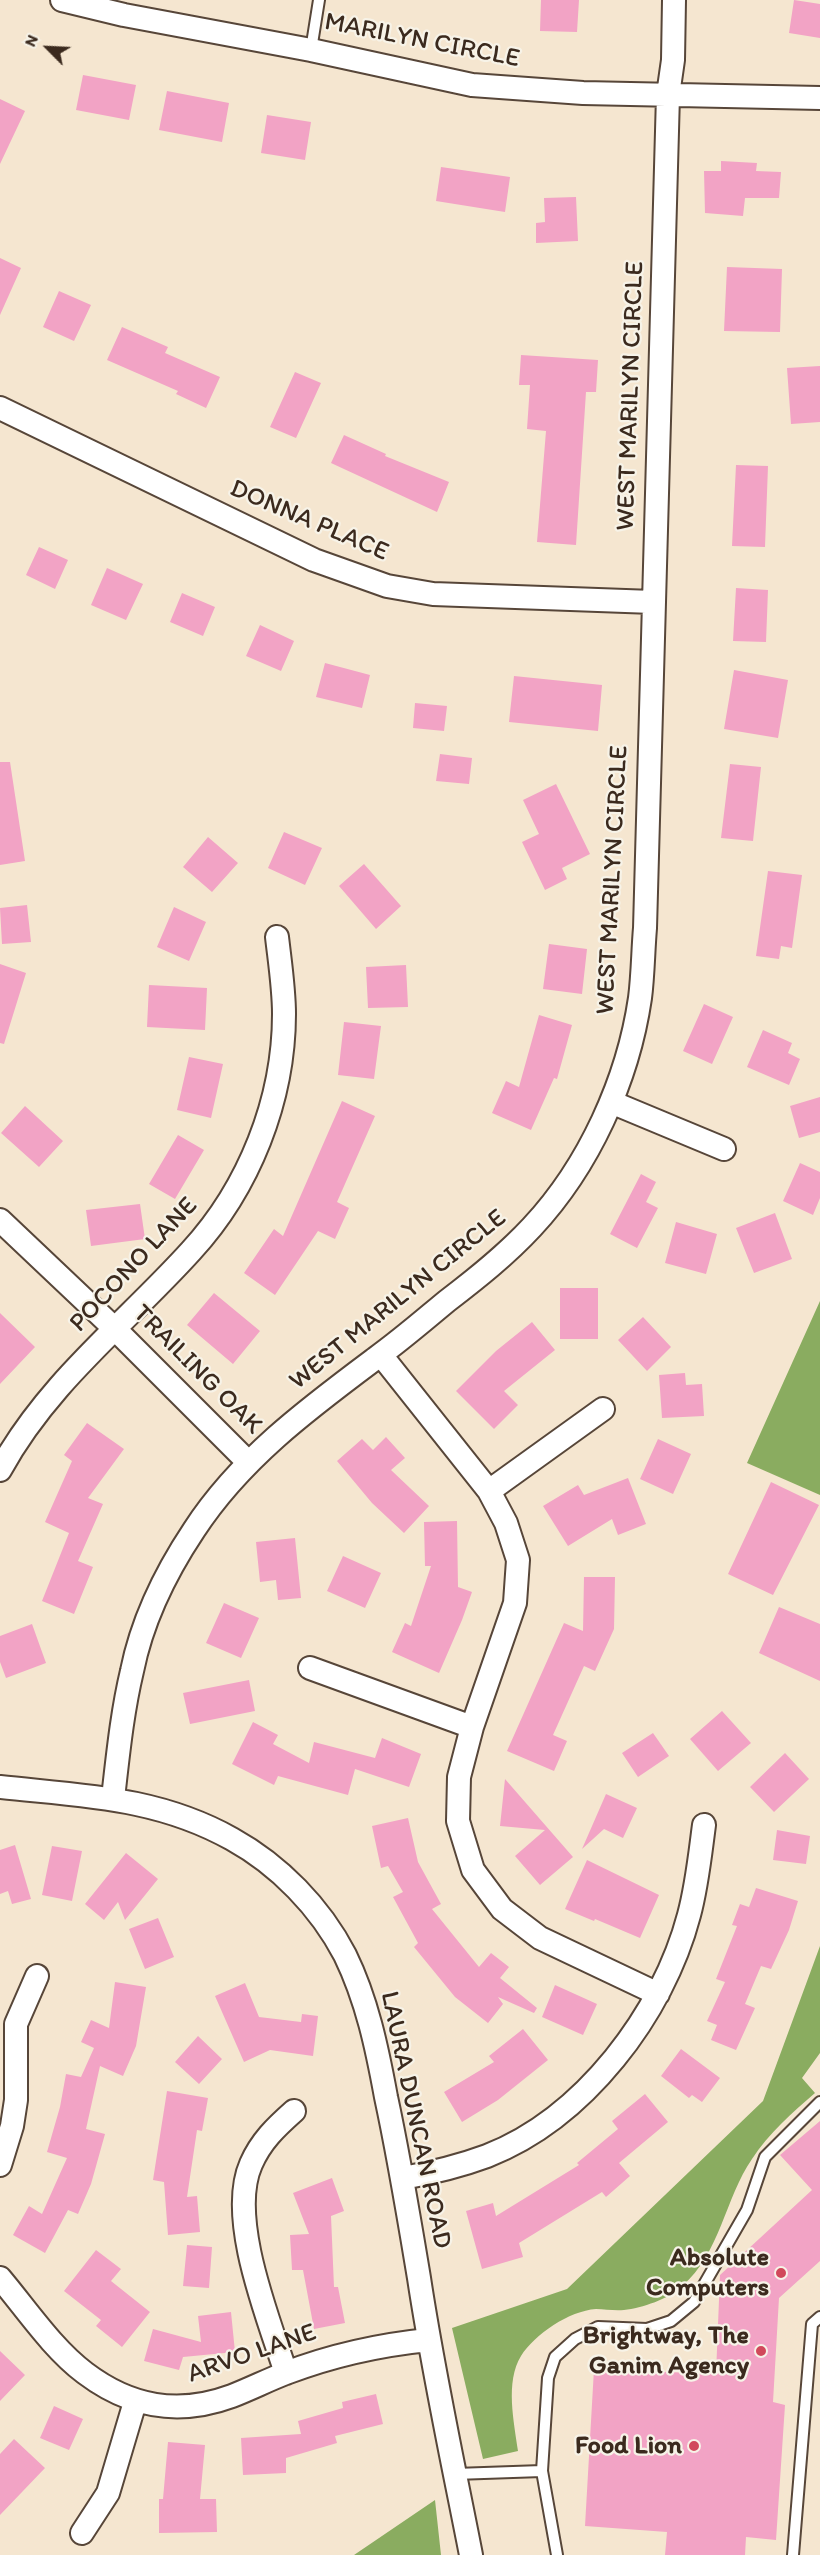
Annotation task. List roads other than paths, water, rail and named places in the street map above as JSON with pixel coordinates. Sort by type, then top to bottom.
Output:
[{"type":"street","name":"MARILYN CIRCLE","points":[[62,0],[124,15],[311,50],[472,85],[584,93],[820,98]]},
{"type":"street","points":[[668,95],[673,60],[674,0]]},
{"type":"street","name":"WEST MARILYN CIRCLE","points":[[113,1798],[128,1687],[146,1624],[165,1580],[194,1530],[220,1494],[248,1462],[322,1398],[381,1355],[501,1258],[533,1226],[571,1176],[611,1102],[626,1060],[640,997],[645,928],[668,95]]},
{"type":"street","name":"DONNA PLACE","points":[[0,408],[314,560],[387,586],[433,594],[653,602]]},
{"type":"street","name":"POCONO LANE","points":[[0,1470],[17,1438],[38,1409],[192,1250],[223,1211],[246,1171],[263,1133],[282,1055],[284,1015],[277,937]]},
{"type":"street","points":[[611,1102],[724,1149]]},
{"type":"street","name":"TRAILING OAK","points":[[0,1221],[114,1328],[248,1462]]},
{"type":"street","points":[[381,1355],[489,1491],[506,1523],[518,1560],[515,1603],[508,1629],[472,1727],[459,1777],[458,1821],[473,1870],[486,1891],[502,1910],[540,1938],[658,1994]]},
{"type":"street","points":[[489,1491],[603,1409]]},
{"type":"street","points":[[310,1668],[472,1727]]},
{"type":"street","name":"LAURA DUNCAN ROAD","points":[[0,1787],[113,1798],[160,1809],[204,1824],[235,1840],[278,1872],[320,1916],[344,1954],[361,1993],[373,2031],[403,2178],[429,2340],[471,2555]]},
{"type":"street","points":[[403,2178],[488,2156],[538,2127],[592,2084],[636,2030],[658,1994],[676,1954],[689,1915],[704,1825]]},
{"type":"street","points":[[0,2165],[12,2126],[16,2100],[16,2024],[37,1976]]},
{"type":"street","points":[[286,2373],[254,2273],[245,2221],[250,2166],[267,2135],[294,2111]]},
{"type":"street","name":"ARVO LANE","points":[[0,2278],[63,2353],[106,2387],[135,2402],[169,2408],[197,2406],[230,2397],[286,2373],[348,2352],[384,2344],[429,2340]]},
{"type":"street","points":[[82,2533],[108,2493],[135,2402]]},
{"type":"lane","points":[[311,50],[319,0]]},
{"type":"lane","points":[[557,2555],[542,2471],[548,2378],[555,2357],[575,2339],[598,2327],[647,2329],[671,2321],[694,2301],[747,2210],[765,2157],[820,2102]]},
{"type":"lane","points":[[793,2555],[812,2324],[820,2317]]},
{"type":"lane","points":[[455,2474],[542,2471]]},
{"type":"place","name":"Absolute Computers","points":[[781,2273]]},
{"type":"place","name":"Brightway, The Ganim Agency","points":[[761,2351]]},
{"type":"place","name":"Food Lion","points":[[694,2446]]}]
